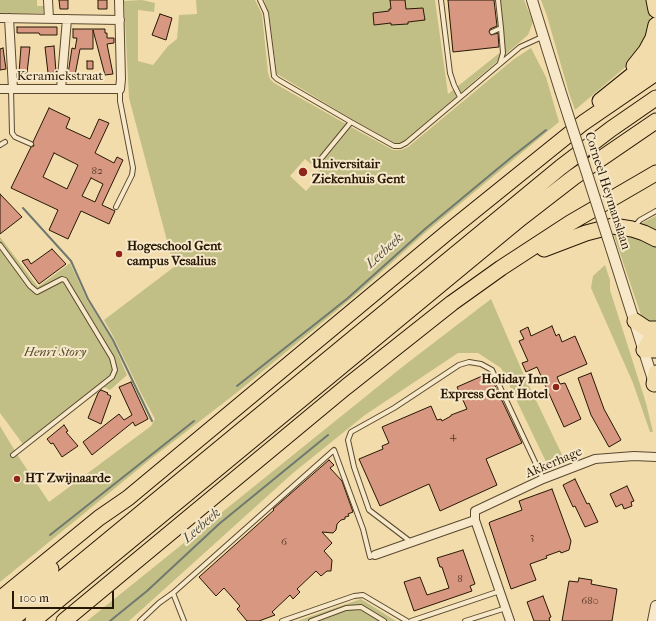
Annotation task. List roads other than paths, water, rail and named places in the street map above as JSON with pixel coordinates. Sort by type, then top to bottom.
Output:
[{"type":"highway","points":[[654,0],[656,10]]},
{"type":"highway","points":[[584,114],[637,63],[653,38],[656,25]]},
{"type":"highway","points":[[450,231],[541,149],[656,56]]},
{"type":"highway","points":[[0,614],[128,498],[450,231],[583,123],[656,73]]},
{"type":"highway","points":[[10,621],[556,171],[611,129],[656,98]]},
{"type":"highway","points":[[33,621],[521,218],[574,177],[656,121]]},
{"type":"highway","points":[[64,621],[405,340],[458,299],[501,268],[570,223],[656,173]]},
{"type":"highway","points":[[501,268],[586,232],[613,226],[632,229],[656,239]]},
{"type":"highway","points":[[635,322],[647,329],[656,329]]},
{"type":"highway","points":[[650,350],[647,344],[656,335]]},
{"type":"highway","points":[[0,598],[99,518],[128,498]]},
{"type":"highway","points":[[0,594],[20,582]]},
{"type":"highway","points":[[58,621],[89,600]]},
{"type":"street","points":[[48,0],[49,19]]},
{"type":"street","points":[[119,0],[122,79],[120,89]]},
{"type":"street","name":"Corneel Heymanslaan","points":[[532,0],[635,322],[650,350],[655,382]]},
{"type":"street","points":[[0,18],[120,20]]},
{"type":"street","points":[[9,18],[12,89]]},
{"type":"street","points":[[61,89],[67,19]]},
{"type":"street","name":"Keramiekstraat","points":[[0,89],[120,89]]},
{"type":"street","name":"Akkerhage","points":[[475,520],[475,511],[595,459],[634,456],[656,457]]},
{"type":"street","points":[[375,555],[475,520],[510,621]]},
{"type":"street","points":[[653,621],[656,606]]},
{"type":"lane","points":[[260,0],[266,13],[272,72],[277,80],[394,146],[400,146],[406,143],[520,47],[543,36]]},
{"type":"lane","points":[[441,0],[450,73],[460,97]]},
{"type":"lane","points":[[498,0],[503,53],[500,64]]},
{"type":"lane","points":[[492,32],[501,28]]},
{"type":"lane","points":[[12,89],[12,133],[31,144]]},
{"type":"lane","points":[[116,207],[132,175],[133,168],[120,101],[120,89]]},
{"type":"lane","points":[[315,166],[351,122]]},
{"type":"lane","points":[[0,145],[5,142]]},
{"type":"lane","points":[[632,229],[640,220],[656,211]]},
{"type":"lane","points":[[0,245],[30,286],[37,292],[62,279],[65,280],[112,358],[115,366],[114,373],[13,455]]},
{"type":"lane","points":[[411,542],[369,510],[354,467],[348,440],[351,432],[394,408],[459,365],[470,362],[481,364],[492,370],[544,480]]},
{"type":"lane","points":[[140,621],[334,450],[363,529],[370,557],[375,555]]},
{"type":"lane","points":[[411,621],[500,591]]},
{"type":"lane","points":[[173,593],[184,621]]},
{"type":"lane","points":[[282,621],[354,596],[363,595],[407,621]]},
{"type":"lane","points":[[311,621],[346,608],[361,607],[384,621]]},
{"type":"lane","points":[[465,621],[506,608]]},
{"type":"waterway","name":"Leebeek","points":[[237,386],[348,298],[425,229],[546,130]]},
{"type":"waterway","points":[[23,208],[71,261],[88,299],[113,340],[152,421]]},
{"type":"waterway","name":"Leebeek","points":[[50,535],[194,421]]},
{"type":"waterway","name":"Leebeek","points":[[110,621],[147,591],[219,524],[328,435]]},
{"type":"place","name":"Universitair Ziekenhuis Gent","points":[[303,172]]},
{"type":"place","name":"Hogeschool Gent campus Vesalius","points":[[119,254]]},
{"type":"place","name":"Holiday Inn Express Gent Hotel","points":[[556,387]]},
{"type":"place","name":"HT Zwijnaarde","points":[[17,479]]},
{"type":"park label","name":"Henri Story","points":[[55,353]]}]
